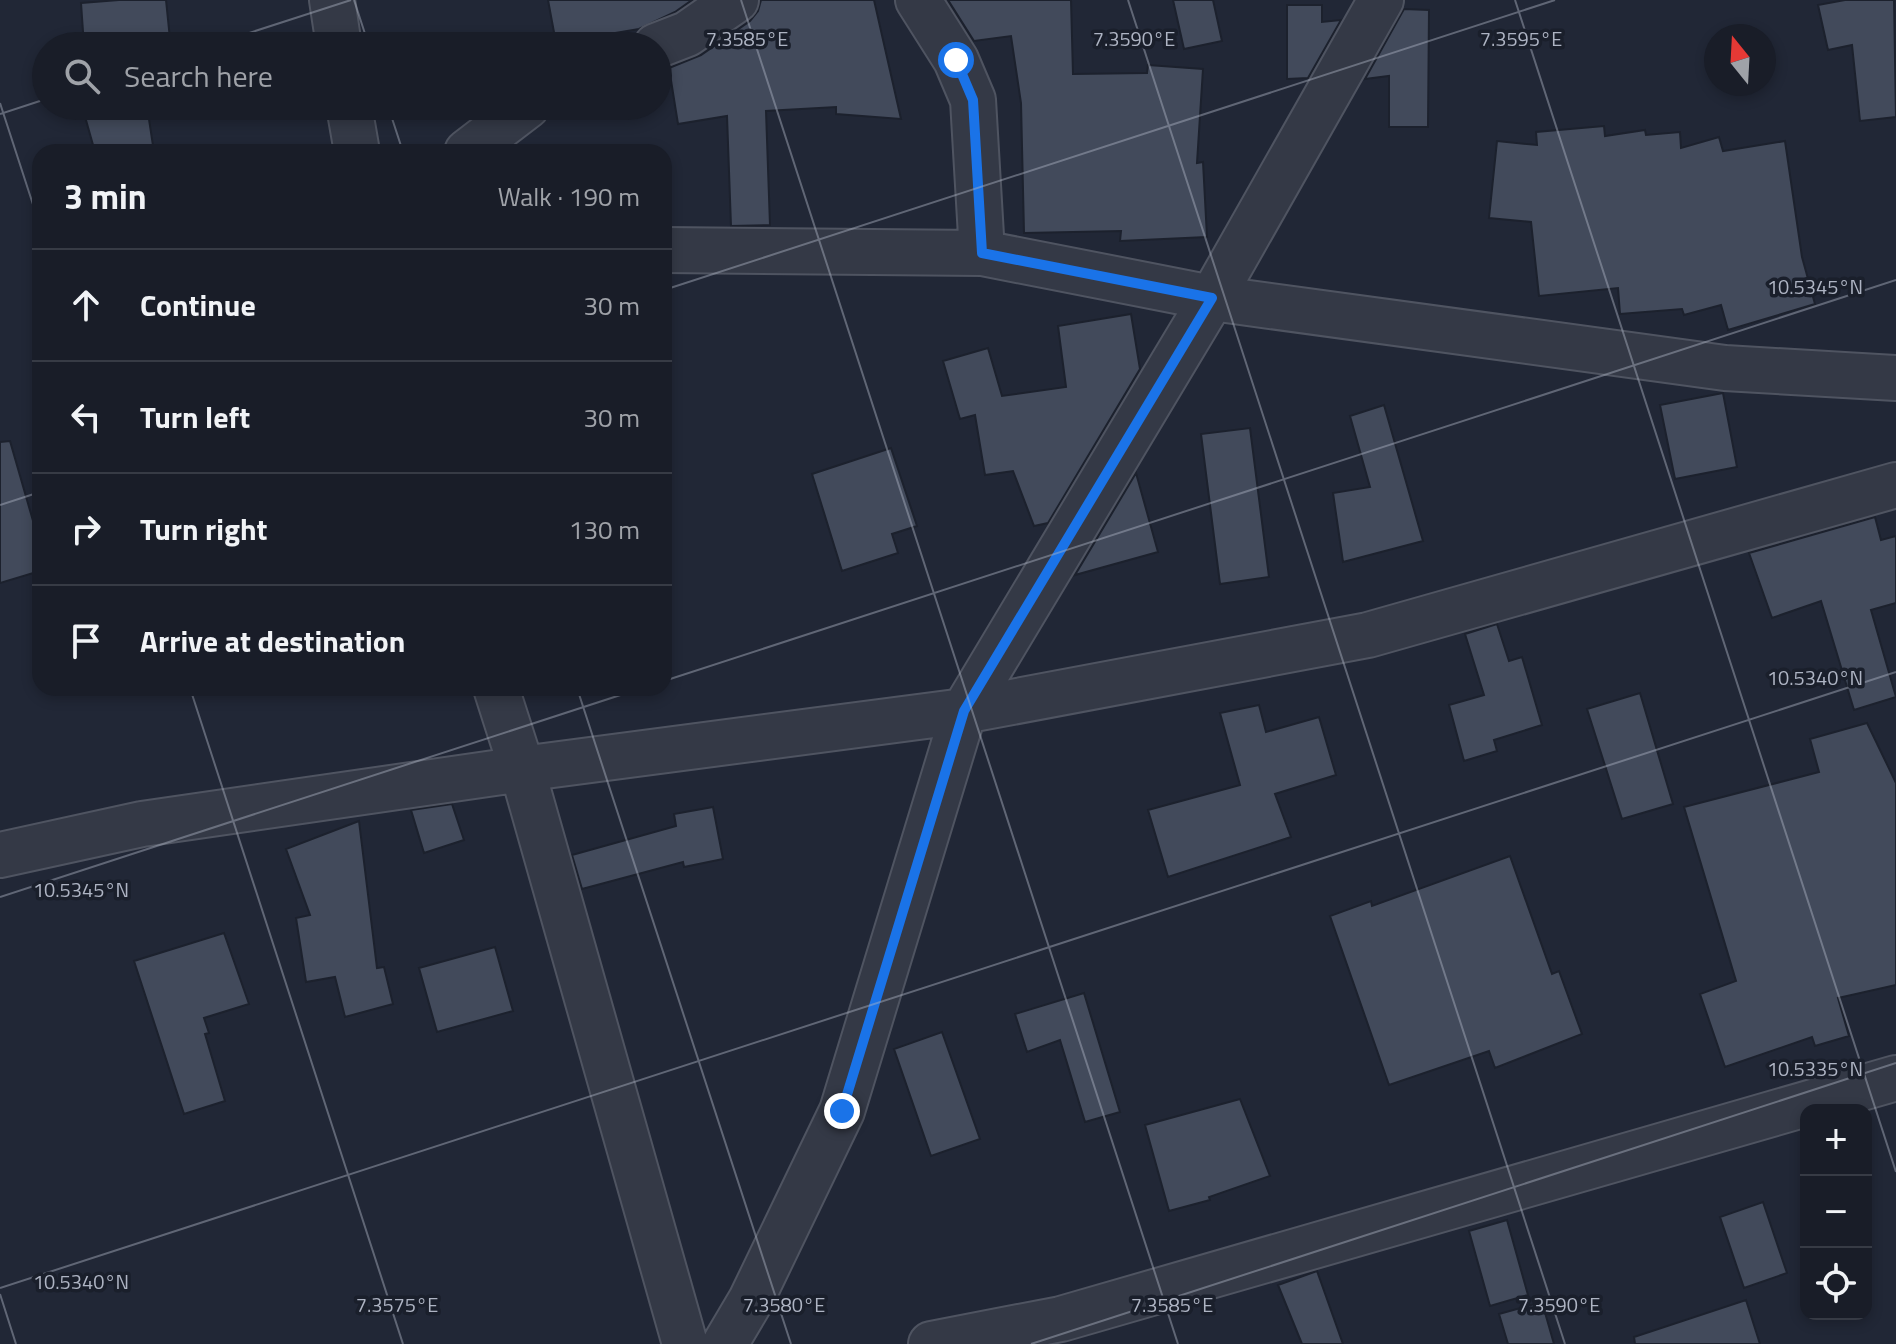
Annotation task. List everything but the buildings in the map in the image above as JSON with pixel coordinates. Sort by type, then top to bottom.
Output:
[{"type":"street","points":[[332,0],[337,32]]},
{"type":"street","points":[[672,40],[687,34],[736,0]]},
{"type":"street","points":[[918,0],[956,60],[973,100],[982,253]]},
{"type":"street","points":[[725,1344],[751,1300],[842,1111],[964,711],[1212,298],[1381,0]]},
{"type":"street","points":[[351,120],[356,144]]},
{"type":"street","points":[[477,144],[509,120]]},
{"type":"street","points":[[672,250],[982,253],[1212,298],[1725,368],[1896,378]]},
{"type":"street","points":[[0,855],[142,824],[522,769],[964,711],[1368,635],[1896,485]]},
{"type":"street","points":[[499,696],[685,1344]]},
{"type":"street","points":[[931,1344],[1065,1331],[1896,1078]]},
{"type":"route","points":[[842,1111],[964,711],[1212,298],[982,253],[973,100],[956,60]]}]
